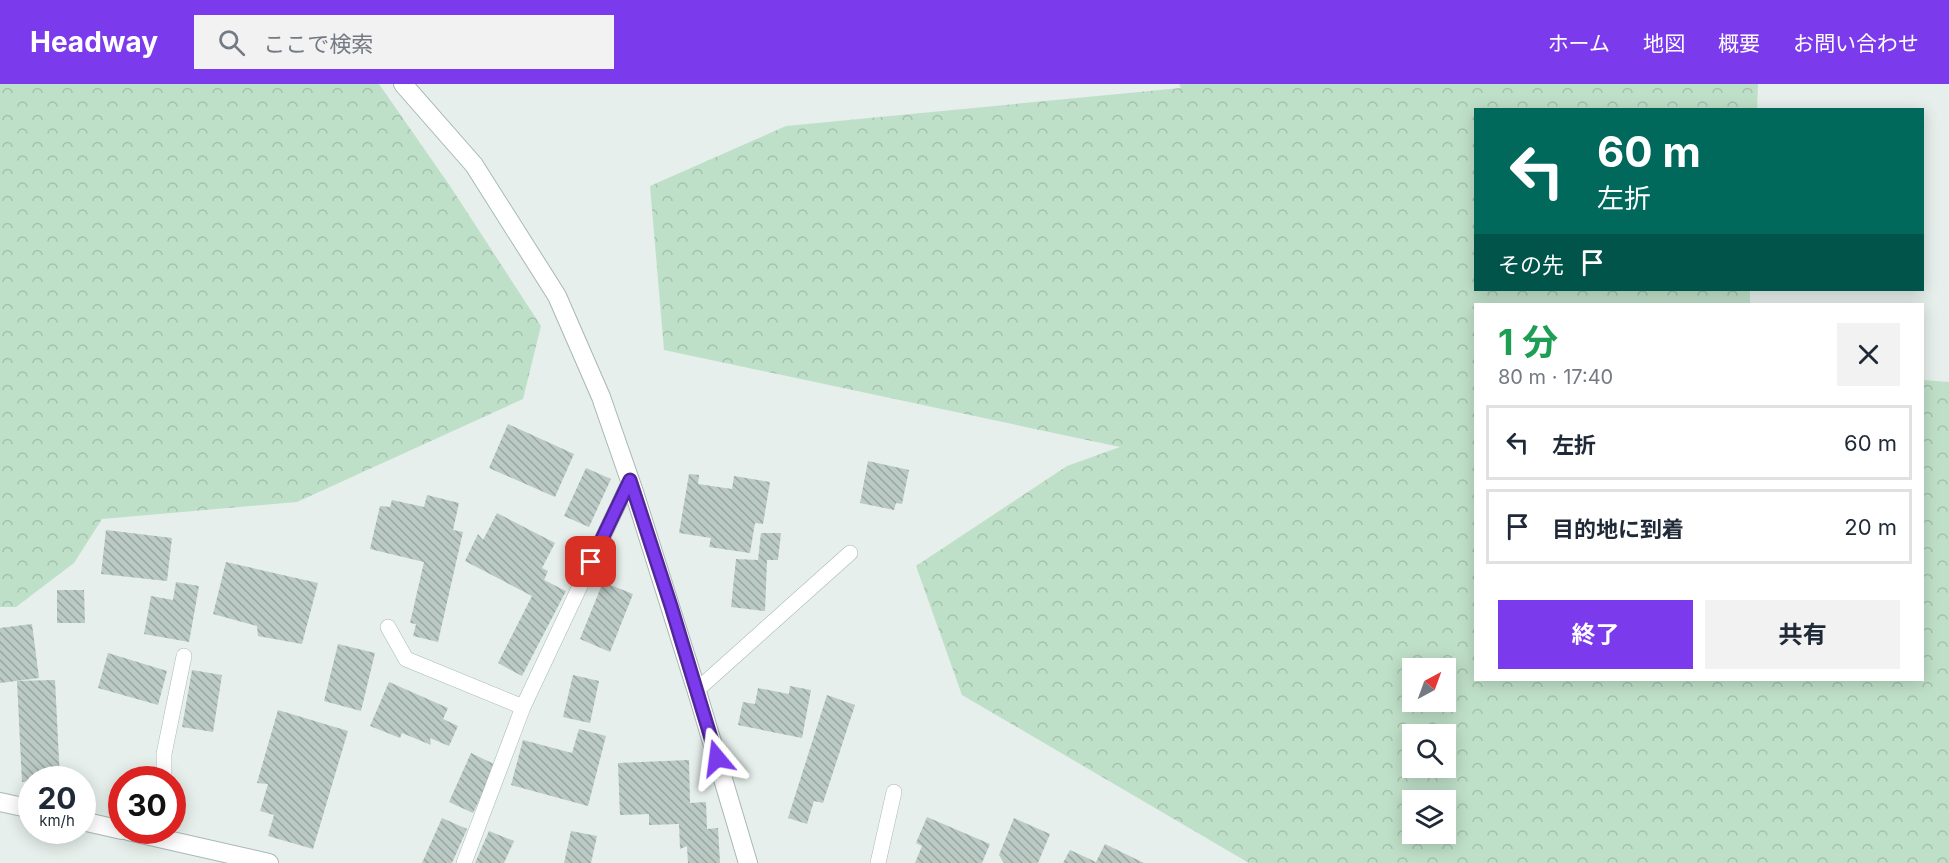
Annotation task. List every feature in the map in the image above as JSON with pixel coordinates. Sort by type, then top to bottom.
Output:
[{"type":"street","points":[[403,84],[474,165],[557,296],[601,397],[630,480],[748,863]]},
{"type":"street","points":[[0,802],[18,806]]},
{"type":"street","points":[[186,840],[269,863]]},
{"type":"lane","points":[[464,863],[523,707],[630,480]]},
{"type":"lane","points":[[696,690],[850,553]]},
{"type":"lane","points":[[388,627],[406,659],[523,707]]},
{"type":"lane","points":[[164,766],[164,754],[183,656]]},
{"type":"lane","points":[[878,863],[894,792]]},
{"type":"green space","points":[[0,84],[379,84],[450,186],[541,326],[523,399],[297,502],[102,519],[74,563],[16,607],[0,607]]},
{"type":"green space","points":[[1179,84],[1758,84],[1757,108],[1474,108],[1474,291],[1750,291],[1750,303],[1474,303],[1474,681],[1924,681],[1924,380],[1949,382],[1949,863],[1249,863],[962,695],[916,566],[1067,466],[1120,447],[664,350],[650,186],[786,126],[1181,88]]},
{"type":"building","points":[[508,424],[574,454],[555,497],[489,468]]},
{"type":"building","points":[[868,461],[909,470],[902,504],[896,503],[894,510],[860,503]]},
{"type":"building","points":[[586,468],[611,479],[589,527],[564,516]]},
{"type":"building","points":[[689,474],[699,475],[698,484],[732,489],[734,476],[770,482],[763,524],[755,523],[750,553],[709,547],[711,538],[679,533]]},
{"type":"building","points":[[427,495],[459,503],[453,530],[463,532],[438,642],[413,636],[416,624],[410,623],[424,562],[370,549],[380,506],[390,507],[392,500],[424,507]]},
{"type":"building","points":[[497,513],[555,543],[542,568],[548,571],[544,580],[566,591],[522,676],[498,663],[532,596],[465,561],[478,534],[483,540]]},
{"type":"building","points":[[106,530],[172,538],[167,581],[101,574]]},
{"type":"building","points":[[761,533],[781,533],[778,560],[767,560],[765,611],[731,607],[736,559],[758,560]]},
{"type":"building","points":[[226,562],[318,583],[302,644],[258,636],[257,626],[213,614]]},
{"type":"building","points":[[176,582],[199,586],[189,642],[144,634],[151,596],[173,600]]},
{"type":"building","points":[[603,582],[633,594],[610,652],[580,639]]},
{"type":"building","points":[[57,590],[84,590],[85,623],[57,623]]},
{"type":"building","points":[[32,624],[39,678],[0,683],[0,628]]},
{"type":"building","points":[[338,644],[375,653],[361,711],[324,701]]},
{"type":"building","points":[[108,653],[167,671],[158,705],[98,688]]},
{"type":"building","points":[[192,670],[222,675],[213,732],[182,727]]},
{"type":"building","points":[[573,675],[599,681],[590,723],[563,717]]},
{"type":"building","points":[[55,680],[59,766],[21,766],[17,681]]},
{"type":"building","points":[[389,682],[448,708],[443,719],[458,726],[449,746],[430,738],[431,745],[402,733],[400,738],[370,726]]},
{"type":"building","points":[[790,686],[811,690],[802,738],[738,725],[743,702],[755,704],[758,688],[789,694]]},
{"type":"building","points":[[827,695],[855,705],[823,803],[814,801],[807,824],[788,818]]},
{"type":"building","points":[[278,710],[348,731],[313,849],[268,836],[274,815],[260,811],[268,784],[257,783]]},
{"type":"building","points":[[579,729],[606,736],[588,806],[511,785],[523,740],[572,753]]},
{"type":"building","points":[[471,753],[496,765],[473,813],[449,802]]},
{"type":"building","points":[[689,760],[690,803],[706,802],[707,829],[718,828],[720,863],[688,863],[687,846],[680,849],[679,824],[649,825],[649,814],[620,815],[618,763]]},
{"type":"building","points":[[927,817],[990,844],[982,863],[915,863],[922,846],[916,843]]},
{"type":"building","points":[[442,818],[467,829],[452,863],[422,863]]},
{"type":"building","points":[[1014,818],[1050,834],[1038,863],[1004,863],[999,855]]},
{"type":"building","points":[[489,831],[514,841],[504,863],[475,863]]},
{"type":"building","points":[[571,831],[597,836],[591,863],[564,863]]},
{"type":"building","points":[[1105,844],[1144,863],[1063,863],[1070,850],[1096,862]]},
{"type":"route","points":[[591,562],[630,480],[717,758]]}]
